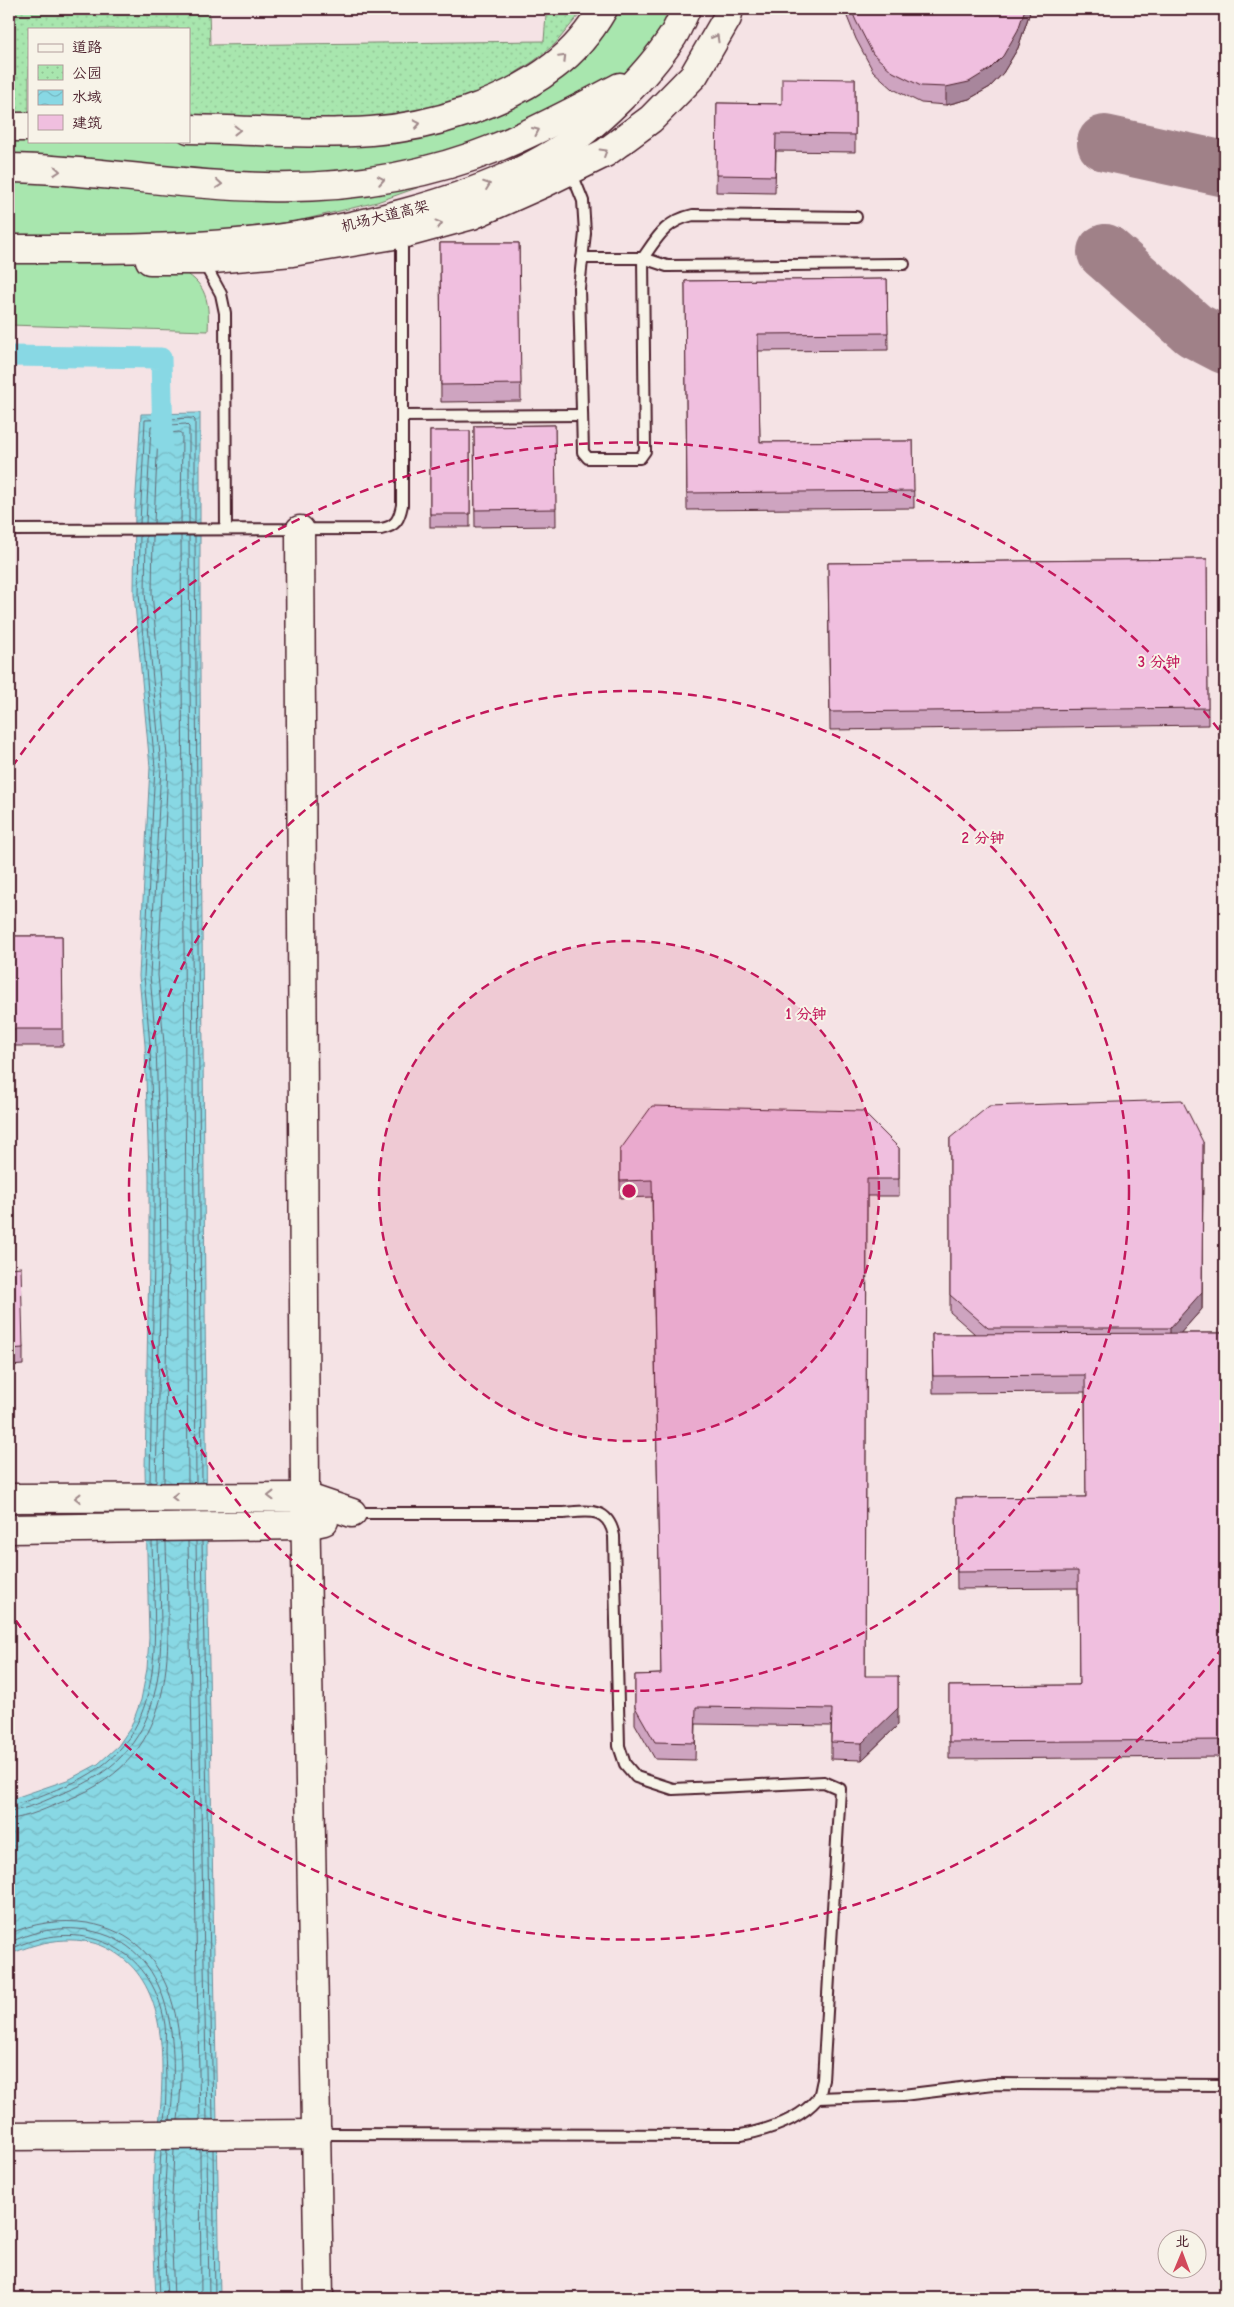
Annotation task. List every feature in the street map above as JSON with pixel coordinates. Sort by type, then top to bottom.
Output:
[{"type":"main road","points":[[190,129],[371,131],[420,124],[468,111],[508,93],[555,66],[590,31],[604,9]]},
{"type":"main road","name":"机场大道高架","points":[[9,249],[139,248],[240,243],[369,222],[438,202],[498,181],[554,153],[599,119],[639,77],[673,36],[686,9]]},
{"type":"main road","points":[[9,261],[202,260],[292,252],[402,233],[472,215],[605,153],[651,120],[694,75],[727,18],[729,9]]},
{"type":"main road","points":[[9,168],[263,188],[351,185],[396,177],[449,164],[497,148],[544,127],[639,77]]},
{"type":"main road","points":[[9,126],[28,127]]},
{"type":"main road","points":[[300,530],[305,1497],[318,2134],[319,2298]]},
{"type":"main road","points":[[9,1498],[305,1497],[352,1513]]},
{"type":"main road","points":[[9,1529],[306,1525],[352,1513]]},
{"type":"main road","points":[[9,2136],[318,2134]]},
{"type":"lane","points":[[571,170],[583,201],[585,233],[579,288],[583,452],[588,458],[640,458],[645,451],[643,258],[657,237],[676,219],[693,215],[856,216]]},
{"type":"lane","points":[[9,530],[300,530],[381,529],[392,527],[398,522],[402,505],[402,233]]},
{"type":"lane","points":[[582,258],[643,258],[667,266],[904,264]]},
{"type":"lane","points":[[202,260],[214,279],[225,313],[226,529]]},
{"type":"lane","points":[[402,416],[582,415]]},
{"type":"lane","points":[[318,2134],[741,2136],[772,2129],[795,2117],[818,2098],[824,2073],[840,1789],[824,1782],[673,1789],[636,1777],[625,1764],[618,1746],[614,1536],[608,1520],[600,1513],[589,1511],[564,1513],[352,1513]]},
{"type":"lane","points":[[818,2098],[903,2095],[993,2084],[1225,2085]]},
{"type":"green space","points":[[9,9],[209,9],[210,45],[544,41],[546,15],[549,10],[584,9],[555,44],[534,61],[495,86],[436,109],[369,122],[190,118],[190,28],[28,28],[28,115],[9,115]]},
{"type":"green space","points":[[619,9],[680,9],[670,35],[552,140],[377,202],[298,221],[224,230],[170,233],[171,266],[191,277],[203,291],[208,308],[208,331],[9,325],[9,135],[28,135],[28,142],[190,142],[190,140],[420,138],[602,34]]},
{"type":"water","points":[[200,413],[200,674],[207,1551],[220,2298],[156,2298],[153,2186],[160,2111],[162,2058],[156,2015],[150,1995],[140,1976],[126,1961],[107,1948],[95,1943],[70,1940],[57,1941],[32,1946],[9,1955],[9,1800],[70,1779],[98,1764],[118,1746],[131,1727],[141,1700],[147,1669],[149,1638],[145,1469],[149,1175],[145,1045],[139,976],[150,767],[134,594],[135,509],[141,414]]},
{"type":"building","points":[[851,9],[1025,9],[1018,30],[1003,56],[990,69],[969,82],[946,87],[921,86],[893,72],[873,54]]},
{"type":"building","points":[[782,78],[855,79],[855,135],[776,134],[775,176],[716,175],[717,103],[782,104]]},
{"type":"building","points":[[440,243],[519,243],[521,384],[441,385]]},
{"type":"building","points":[[887,279],[888,333],[758,334],[760,442],[913,441],[914,491],[687,493],[685,281]]},
{"type":"building","points":[[555,425],[556,509],[475,510],[474,426]]},
{"type":"building","points":[[430,431],[470,431],[470,514],[430,514]]},
{"type":"building","points":[[1207,559],[1208,708],[830,712],[828,563]]},
{"type":"building","points":[[9,936],[62,936],[63,1029],[9,1029]]},
{"type":"building","points":[[1182,1100],[1203,1142],[1202,1292],[1170,1328],[988,1328],[950,1295],[950,1138],[989,1106]]},
{"type":"building","points":[[652,1106],[862,1111],[899,1148],[899,1179],[867,1179],[865,1676],[898,1676],[898,1708],[862,1743],[831,1742],[832,1709],[696,1707],[695,1743],[655,1742],[635,1707],[635,1675],[661,1674],[652,1180],[620,1181],[620,1150]]},
{"type":"building","points":[[10,1112],[10,1177],[9,1177]]},
{"type":"building","points":[[21,1267],[23,1348],[9,1349],[9,1268]]},
{"type":"building","points":[[1225,1333],[1225,1740],[949,1742],[949,1686],[1079,1685],[1078,1571],[957,1572],[956,1498],[1086,1497],[1085,1375],[933,1376],[932,1334]]},
{"type":"waterway","points":[[9,356],[161,358],[163,441]]},
{"type":"taxiway","points":[[1105,143],[1225,169]]},
{"type":"taxiway","points":[[1105,252],[1194,330],[1225,346]]}]
